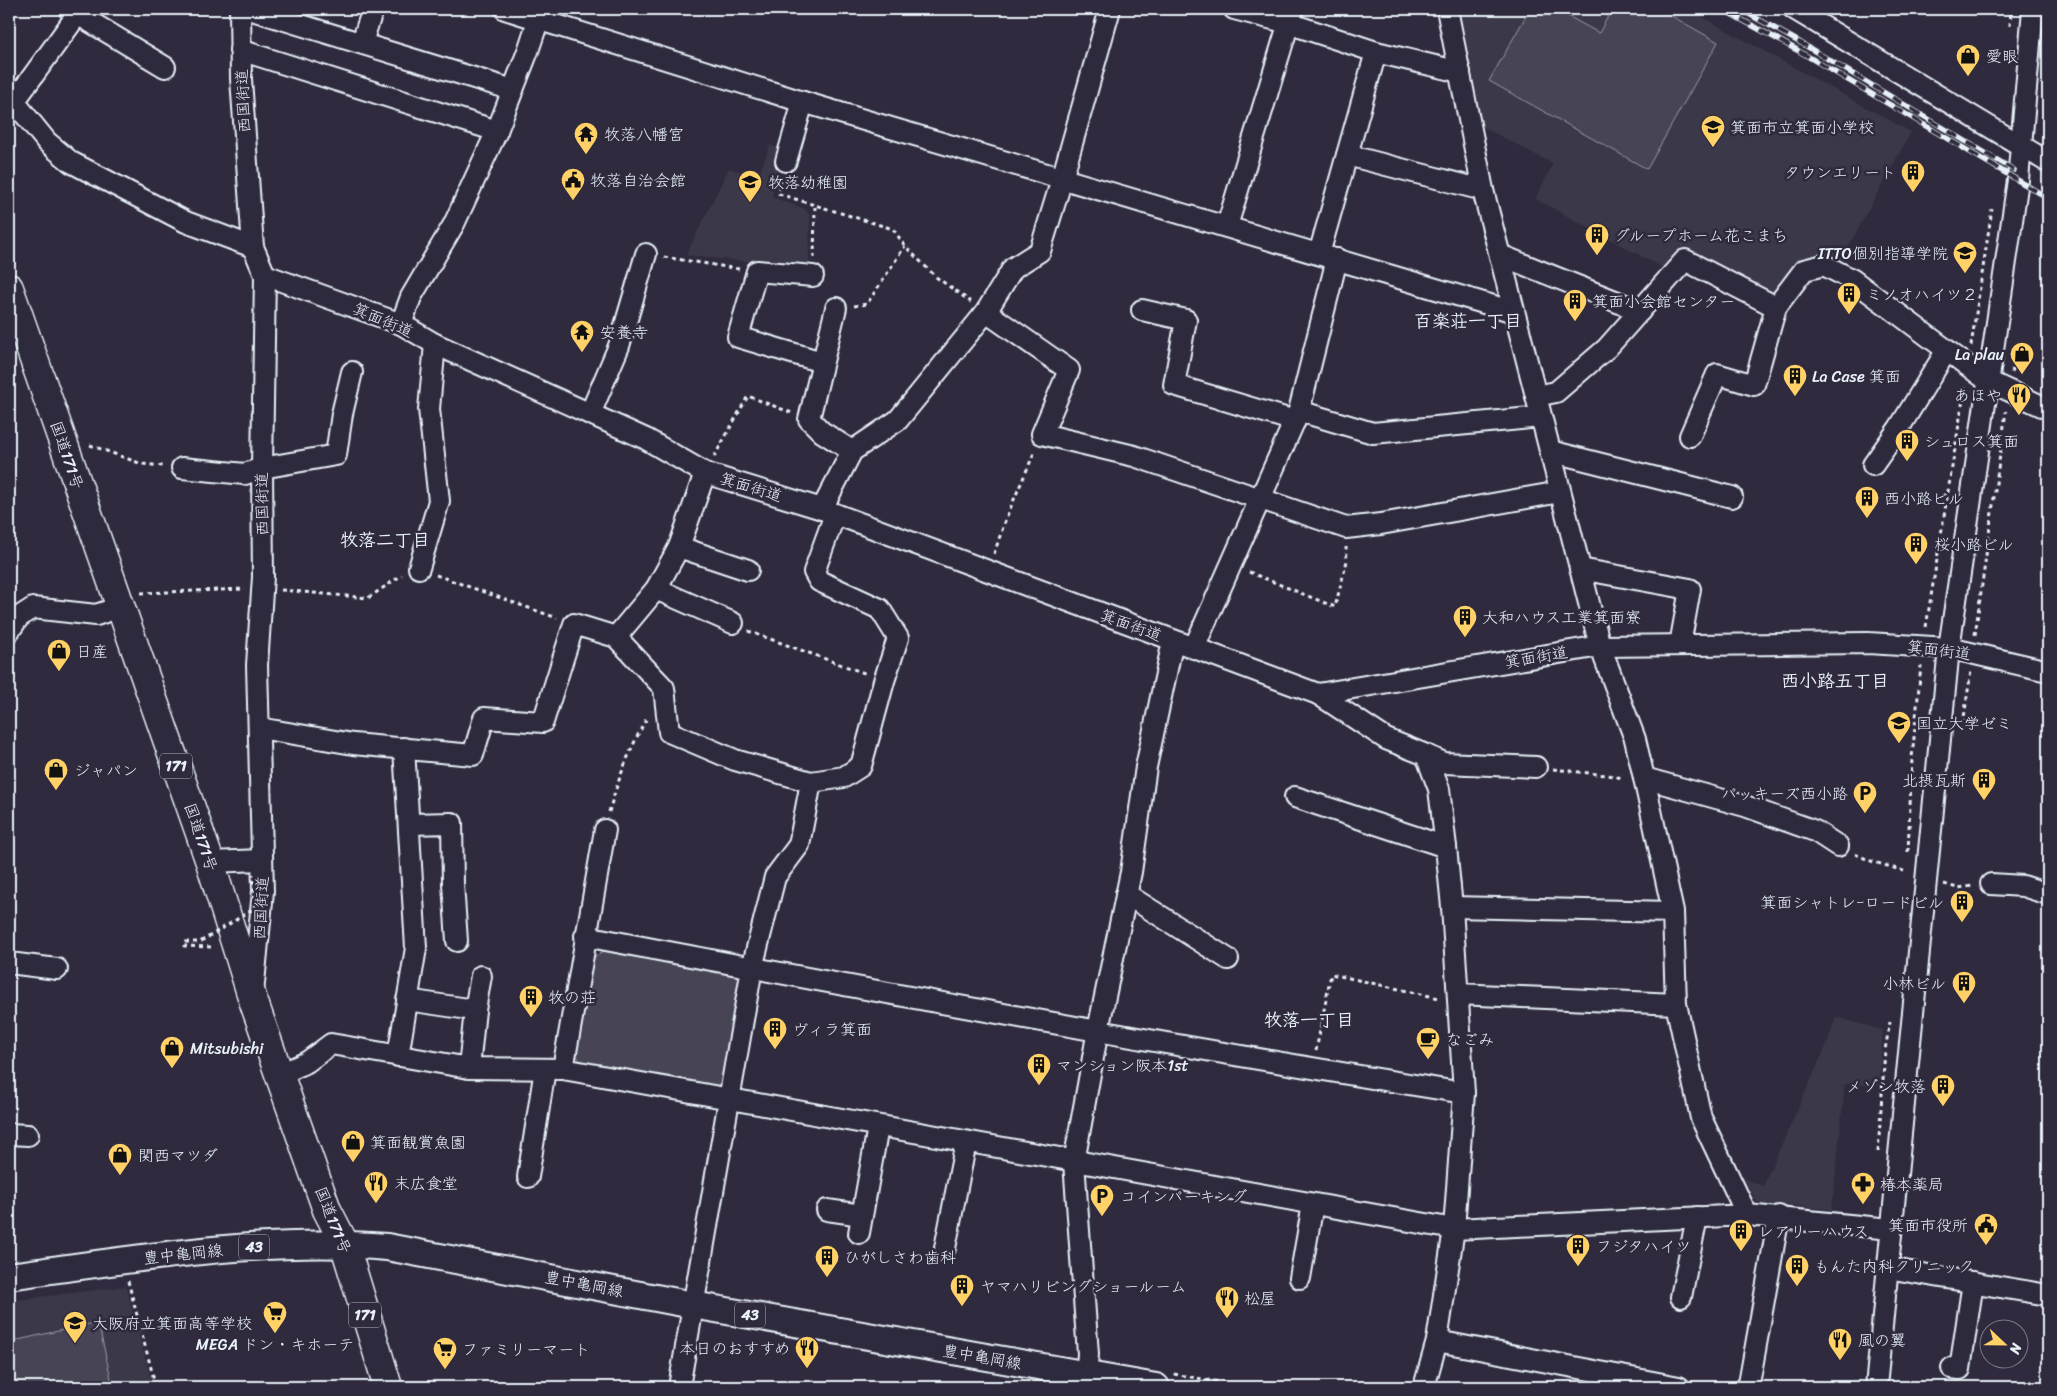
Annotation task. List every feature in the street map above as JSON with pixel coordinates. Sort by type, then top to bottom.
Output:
[{"type":"highway","name":"国道171号","points":[[9,288],[131,600],[253,1000],[328,1210],[344,1243],[388,1387]]},
{"type":"main road","name":"豊中亀岡線","points":[[9,1276],[165,1254],[294,1244],[344,1243],[387,1246],[1086,1381],[1156,1387]]},
{"type":"street","name":"西国街道","points":[[240,9],[240,50],[253,247],[265,275],[262,589],[257,665],[259,728],[258,867],[264,891],[253,1000]]},
{"type":"street","points":[[249,9],[362,42],[513,90]]},
{"type":"street","points":[[362,42],[372,9]]},
{"type":"street","points":[[506,9],[540,14],[803,102],[1514,312]]},
{"type":"street","points":[[259,728],[353,744],[473,755],[484,718],[542,722],[574,624],[616,637],[664,688],[669,732],[735,760],[811,782],[844,777],[861,766],[884,680],[898,638],[880,609],[819,581],[814,572],[829,511],[852,451],[898,420],[986,312],[1013,268],[1040,251],[1110,9]]},
{"type":"street","points":[[1234,9],[1290,16],[1376,52],[1460,72]]},
{"type":"street","points":[[1447,9],[1483,190],[1560,492],[1600,646],[1635,739],[1645,782],[1673,912],[1676,1004],[1702,1118],[1747,1215]]},
{"type":"street","points":[[1794,9],[2048,162]]},
{"type":"street","points":[[1876,1387],[1949,648],[2018,180],[2033,9]]},
{"type":"street","points":[[165,67],[73,12],[12,98],[47,142],[71,162],[186,222],[253,247]]},
{"type":"street","points":[[401,324],[412,297],[454,224],[497,131],[540,14]]},
{"type":"street","points":[[1227,226],[1290,16]]},
{"type":"street","points":[[240,50],[497,131]]},
{"type":"street","points":[[1194,648],[1297,416],[1347,155],[1376,52]]},
{"type":"street","points":[[786,162],[803,102]]},
{"type":"street","points":[[1347,155],[1483,190]]},
{"type":"street","points":[[590,414],[619,346],[646,254]]},
{"type":"street","points":[[1500,255],[1640,311]]},
{"type":"street","points":[[1536,396],[1556,392],[1607,348],[1685,260],[1776,307]]},
{"type":"street","points":[[1690,436],[1717,374],[1754,385],[1776,307],[1804,270],[1824,265],[1853,280],[1988,381],[2048,409]]},
{"type":"street","points":[[813,276],[757,271],[738,337],[822,362]]},
{"type":"street","name":"箕面街道","points":[[265,275],[401,324],[435,344],[646,439],[705,473],[829,511],[1318,694],[1600,646],[1868,643],[1949,648],[2048,670]]},
{"type":"street","points":[[836,308],[809,419],[822,432],[852,451]]},
{"type":"street","points":[[1142,310],[1186,320],[1174,385],[1373,433],[1542,417]]},
{"type":"street","points":[[986,312],[1069,370],[1042,434],[1134,456],[1346,528],[1381,524],[1560,492]]},
{"type":"street","points":[[419,568],[439,501],[428,409],[435,344]]},
{"type":"street","points":[[1873,466],[1947,350]]},
{"type":"street","points":[[182,468],[245,474],[262,468],[336,455],[342,414],[352,372]]},
{"type":"street","points":[[1550,451],[1732,497]]},
{"type":"street","points":[[616,637],[656,590],[679,547],[705,473]]},
{"type":"street","points":[[679,547],[748,570]]},
{"type":"street","points":[[1580,569],[1690,589],[1680,645]]},
{"type":"street","points":[[656,590],[733,623]]},
{"type":"street","points":[[9,631],[19,617],[33,608],[96,615],[131,600]]},
{"type":"street","points":[[1086,1381],[1088,1354],[1074,1162],[1098,1030],[1126,894],[1146,766],[1173,641]]},
{"type":"street","points":[[1318,694],[1386,739],[1444,763],[1536,767]]},
{"type":"street","points":[[398,1056],[416,948],[404,748]]},
{"type":"street","points":[[1424,1387],[1437,1341],[1454,1230],[1464,1093],[1452,907],[1446,847],[1439,789],[1426,755]]},
{"type":"street","points":[[679,1387],[752,968],[775,877],[799,846],[811,782]]},
{"type":"street","points":[[1645,782],[1745,806],[1815,831],[1838,846]]},
{"type":"street","points":[[1295,797],[1446,847]]},
{"type":"street","points":[[409,824],[452,823],[453,884],[457,941]]},
{"type":"street","points":[[528,1177],[585,936],[605,830]]},
{"type":"street","points":[[210,862],[258,867]]},
{"type":"street","points":[[1991,884],[2023,886],[2048,894]]},
{"type":"street","points":[[1126,894],[1228,959]]},
{"type":"street","points":[[1452,907],[1673,912]]},
{"type":"street","points":[[585,936],[1312,1069],[1464,1093]]},
{"type":"street","points":[[9,963],[57,968]]},
{"type":"street","points":[[469,1068],[475,1010],[481,976]]},
{"type":"street","points":[[1458,994],[1676,1004]]},
{"type":"street","points":[[408,1000],[475,1010]]},
{"type":"street","points":[[279,1074],[307,1062],[331,1044],[469,1068],[554,1069],[1454,1230],[1747,1215],[1780,1216],[1891,1229]]},
{"type":"street","points":[[827,1210],[860,1224],[878,1127]]},
{"type":"street","points":[[945,1248],[966,1142]]},
{"type":"street","points":[[1300,1278],[1313,1204]]},
{"type":"street","points":[[1746,1387],[1749,1384],[1780,1216]]},
{"type":"street","points":[[1680,1297],[1697,1217]]},
{"type":"street","points":[[1888,1268],[2048,1295]]},
{"type":"street","points":[[1952,1368],[1960,1369],[1973,1282]]},
{"type":"street","points":[[1437,1341],[1678,1387]]},
{"type":"path","points":[[2010,28],[2011,9]]},
{"type":"path","points":[[2048,86],[2045,126],[2048,138]]},
{"type":"path","points":[[786,162],[779,194],[893,229],[905,246],[936,277],[986,312]]},
{"type":"path","points":[[813,276],[815,206]]},
{"type":"path","points":[[836,308],[867,304],[905,246]]},
{"type":"path","points":[[646,254],[757,271]]},
{"type":"path","points":[[1962,730],[1974,654],[1976,618],[2016,343]]},
{"type":"path","points":[[705,473],[748,396],[809,419]]},
{"type":"path","points":[[988,572],[1006,518],[1042,434]]},
{"type":"path","points":[[90,445],[142,464],[182,468]]},
{"type":"path","points":[[1232,565],[1335,607],[1347,561],[1346,528]]},
{"type":"path","points":[[131,600],[262,589],[368,598],[399,576],[419,568],[574,624]]},
{"type":"path","points":[[733,623],[755,634],[884,680]]},
{"type":"path","points":[[605,830],[614,792],[636,738],[664,688]]},
{"type":"path","points":[[1536,767],[1615,776],[1645,782]]},
{"type":"path","points":[[1838,846],[1871,861],[1907,872]]},
{"type":"path","points":[[211,947],[184,946],[184,942],[200,942],[255,908],[258,867]]},
{"type":"path","points":[[1938,882],[1957,888],[1991,884]]},
{"type":"path","points":[[1312,1069],[1331,974],[1445,1000],[1458,994]]},
{"type":"path","points":[[128,1279],[156,1387]]},
{"type":"shaded area","name":"箕面市立箕面小学校","points":[[1456,9],[1688,9],[1911,132],[1840,262],[1817,257],[1775,296],[1682,250],[1667,270],[1535,199],[1553,164],[1475,123]]},
{"type":"shaded area","points":[[1530,9],[1555,9],[1599,33],[1612,9],[1659,9],[1718,42],[1647,169],[1489,81]]},
{"type":"shaded area","name":"牧落幼稚園","points":[[770,145],[780,149],[779,169],[772,197],[805,209],[810,216],[809,263],[803,268],[686,255],[729,168],[758,177]]},
{"type":"shaded area","points":[[603,951],[734,972],[742,984],[724,1082],[716,1088],[581,1062],[574,1052],[593,958]]},
{"type":"shaded area","points":[[1836,1017],[1883,1030],[1879,1086],[1845,1084],[1832,1210],[1781,1204],[1763,1205],[1757,1202],[1742,1178],[1763,1186],[1826,1046]]},
{"type":"shaded area","name":"大阪府立箕面高等学校","points":[[126,1286],[153,1387],[9,1387],[9,1301]]},
{"type":"shaded area","points":[[98,1322],[113,1387],[9,1387],[9,1342]]},
{"type":"railway","points":[[1722,9],[1797,50],[2048,198]]},
{"type":"railway","points":[[1740,9],[1801,43],[2014,170]]},
{"type":"place","name":"愛眼","points":[[1968,77]]},
{"type":"place","name":"箕面市立箕面小学校","points":[[1713,148]]},
{"type":"place","name":"牧落八幡宮","points":[[586,155]]},
{"type":"place","name":"タウンエリート","points":[[1913,193]]},
{"type":"place","name":"牧落自治会館","points":[[573,201]]},
{"type":"place","name":"牧落幼稚園","points":[[750,203]]},
{"type":"place","name":"グループホーム花こまち","points":[[1597,256]]},
{"type":"place","name":"ITTO個別指導学院","points":[[1965,274]]},
{"type":"place","name":"ミノオハイツ２","points":[[1849,315]]},
{"type":"place","name":"箕面小会館センター","points":[[1575,322]]},
{"type":"place","name":"安養寺","points":[[582,353]]},
{"type":"place","name":"La plau","points":[[2022,375]]},
{"type":"place","name":"La Case 箕面","points":[[1795,397]]},
{"type":"place","name":"あほや","points":[[2019,416]]},
{"type":"place","name":"シュロス箕面","points":[[1907,462]]},
{"type":"place","name":"西小路ビル","points":[[1867,519]]},
{"type":"place","name":"桜小路ビル","points":[[1916,565]]},
{"type":"place","name":"大和ハウス工業箕面寮","points":[[1465,638]]},
{"type":"place","name":"日産","points":[[59,672]]},
{"type":"place","name":"国立大学ゼミ","points":[[1899,744]]},
{"type":"place","name":"ジャパン","points":[[56,791]]},
{"type":"place","name":"北摂瓦斯","points":[[1984,801]]},
{"type":"place","name":"パッキーズ西小路","points":[[1865,814]]},
{"type":"place","name":"箕面シャトレｰロードビル","points":[[1962,923]]},
{"type":"place","name":"小林ビル","points":[[1964,1004]]},
{"type":"place","name":"牧の荘","points":[[531,1018]]},
{"type":"place","name":"ヴィラ箕面","points":[[775,1050]]},
{"type":"place","name":"なごみ","points":[[1428,1060]]},
{"type":"place","name":"Mitsubishi","points":[[172,1069]]},
{"type":"place","name":"マンション阪本1st","points":[[1039,1086]]},
{"type":"place","name":"メゾン牧落","points":[[1943,1107]]},
{"type":"place","name":"箕面観賞魚園","points":[[353,1163]]},
{"type":"place","name":"関西マツダ","points":[[120,1176]]},
{"type":"place","name":"末広食堂","points":[[376,1204]]},
{"type":"place","name":"椿本薬局","points":[[1863,1205]]},
{"type":"place","name":"コインパーキング","points":[[1102,1217]]},
{"type":"place","name":"箕面市役所","points":[[1986,1246]]},
{"type":"place","name":"レアリーハウス","points":[[1741,1252]]},
{"type":"place","name":"フジタハイツ","points":[[1578,1267]]},
{"type":"place","name":"ひがしさわ歯科","points":[[827,1278]]},
{"type":"place","name":"もんた内科クリニック","points":[[1797,1287]]},
{"type":"place","name":"ヤマハリビングショールーム","points":[[962,1307]]},
{"type":"place","name":"松屋","points":[[1227,1319]]},
{"type":"place","name":"MEGA ドン・キホーテ","points":[[275,1334]]},
{"type":"place","name":"大阪府立箕面高等学校","points":[[75,1344]]},
{"type":"place","name":"風の翼","points":[[1840,1361]]},
{"type":"place","name":"本日のおすすめ","points":[[807,1369]]},
{"type":"place","name":"ファミリーマート","points":[[445,1370]]},
{"type":"district","name":"百楽荘一丁目","points":[[1468,321]]},
{"type":"district","name":"牧落二丁目","points":[[385,540]]},
{"type":"district","name":"西小路五丁目","points":[[1835,681]]},
{"type":"district","name":"牧落一丁目","points":[[1309,1020]]}]
